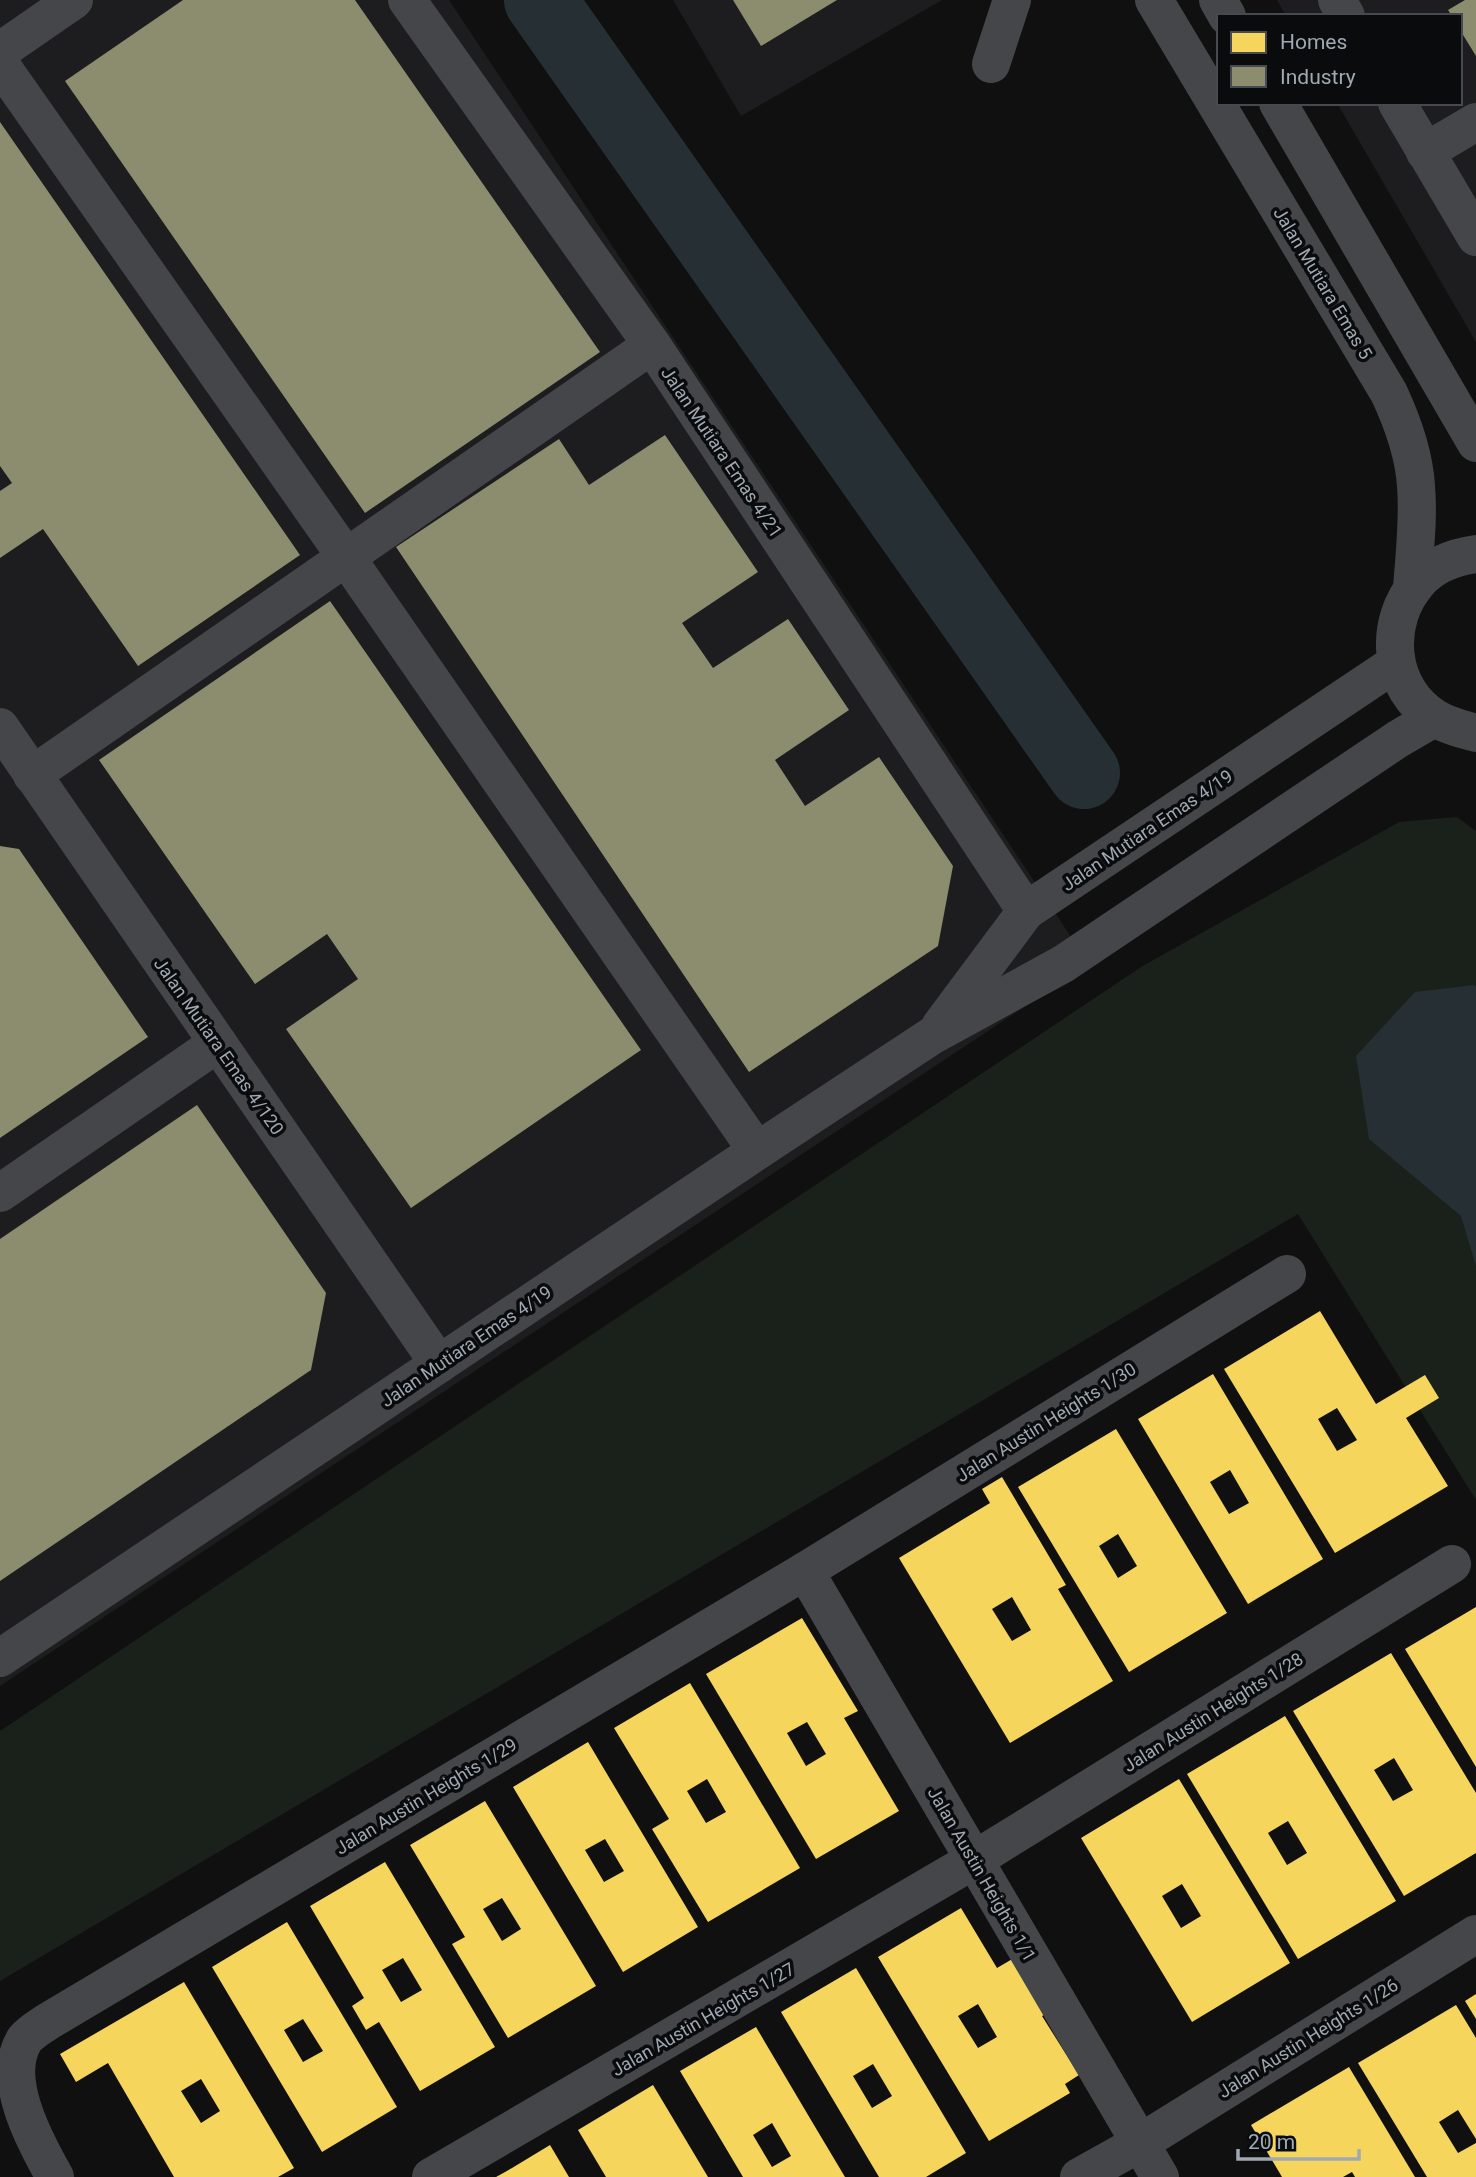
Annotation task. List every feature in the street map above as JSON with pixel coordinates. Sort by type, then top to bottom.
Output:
[{"type":"street","points":[[0,51],[74,0]]},
{"type":"street","name":"Jalan Mutiara Emas 4/21","points":[[407,0],[652,345],[1026,911]]},
{"type":"street","points":[[990,64],[1012,0]]},
{"type":"street","name":"Jalan Mutiara Emas 5","points":[[1154,0],[1389,393],[1403,424],[1417,488],[1412,590]]},
{"type":"street","points":[[0,64],[346,557],[757,1151]]},
{"type":"street","points":[[1279,105],[1476,443]]},
{"type":"street","points":[[1398,105],[1476,237]]},
{"type":"street","points":[[1425,152],[1476,122]]},
{"type":"street","points":[[32,775],[652,345]]},
{"type":"street","points":[[1476,554],[1459,557],[1438,566],[1420,579],[1397,618],[1394,641],[1396,663],[1404,684],[1416,702],[1434,718],[1454,728],[1476,733]]},
{"type":"street","name":"Jalan Mutiara Emas 4/19","points":[[933,1035],[1026,911],[1396,663]]},
{"type":"street","name":"Jalan Mutiara Emas 4/19","points":[[0,1658],[933,1035],[1063,964],[1398,739],[1434,718]]},
{"type":"street","name":"Jalan Mutiara Emas 4/120","points":[[0,727],[439,1364]]},
{"type":"street","points":[[1398,739],[1476,754]]},
{"type":"street","points":[[0,1194],[218,1043]]},
{"type":"street","name":"Jalan Austin Heights 1/30","points":[[806,1571],[1287,1274]]},
{"type":"street","name":"Jalan Austin Heights 1/28","points":[[974,1860],[1452,1564]]},
{"type":"street","name":"Jalan Austin Heights 1/1","points":[[806,1571],[1160,2177]]},
{"type":"street","name":"Jalan Austin Heights 1/29","points":[[55,2177],[18,2110],[8,2086],[11,2060],[23,2040],[47,2022],[806,1571]]},
{"type":"street","name":"Jalan Austin Heights 1/27","points":[[431,2177],[974,1860]]},
{"type":"street","name":"Jalan Austin Heights 1/26","points":[[1079,2177],[1140,2143],[1476,1934]]},
{"type":"shaded area","points":[[0,0],[449,0],[1089,964],[0,1686]]},
{"type":"shaded area","points":[[673,0],[942,0],[741,116]]},
{"type":"shaded area","points":[[1277,0],[1476,0],[1476,342],[1338,105],[1462,105],[1462,14],[1285,14]]},
{"type":"shaded area","points":[[1457,817],[1476,831],[1476,1500],[1298,1214],[0,1981],[0,1731],[1141,967],[1399,822]]},
{"type":"shaded area","points":[[1474,985],[1476,1266],[1461,1216],[1369,1139],[1356,1056],[1415,992]]},
{"type":"building: Homes","points":[[1320,1311],[1376,1404],[1425,1375],[1439,1398],[1406,1418],[1448,1486],[1335,1553],[1224,1369]],"holes":[[[1337,1408],[1357,1440],[1337,1451],[1318,1419]]]},
{"type":"building: Homes","points":[[1213,1374],[1323,1559],[1248,1604],[1138,1419]],"holes":[[[1230,1470],[1249,1503],[1229,1514],[1210,1482]]]},
{"type":"building: Homes","points":[[1116,1429],[1227,1613],[1129,1672],[1018,1487]],"holes":[[[1118,1534],[1137,1566],[1118,1578],[1099,1546]]]},
{"type":"building: Homes","points":[[1002,1477],[1066,1585],[1058,1589],[1113,1681],[1010,1743],[899,1558],[990,1503],[982,1489]],"holes":[[[1012,1597],[1031,1630],[1012,1641],[992,1609]]]},
{"type":"building: Homes","points":[[1476,1607],[1476,1767],[1405,1649]]},
{"type":"building: Homes","points":[[802,1618],[858,1711],[844,1718],[899,1811],[816,1859],[706,1674]],"holes":[[[807,1722],[826,1754],[806,1766],[787,1733]]]},
{"type":"building: Homes","points":[[1391,1653],[1476,1793],[1476,1853],[1404,1896],[1293,1711]],"holes":[[[1394,1758],[1413,1790],[1393,1801],[1374,1770]]]},
{"type":"building: Homes","points":[[690,1683],[800,1868],[708,1922],[652,1829],[669,1819],[614,1728]],"holes":[[[707,1779],[726,1812],[706,1823],[687,1791]]]},
{"type":"building: Homes","points":[[1285,1716],[1396,1901],[1298,1959],[1187,1774]],"holes":[[[1288,1821],[1307,1853],[1287,1865],[1268,1833]]]},
{"type":"building: Homes","points":[[588,1742],[698,1927],[623,1972],[513,1787]],"holes":[[[605,1839],[624,1871],[604,1882],[585,1850]]]},
{"type":"building: Homes","points":[[1179,1779],[1290,1963],[1192,2022],[1081,1838]],"holes":[[[1182,1884],[1201,1916],[1181,1928],[1162,1896]]]},
{"type":"building: Homes","points":[[485,1801],[596,1986],[508,2038],[452,1944],[465,1937],[410,1845]],"holes":[[[502,1898],[521,1929],[502,1941],[483,1909]]]},
{"type":"building: Homes","points":[[385,1862],[495,2047],[420,2091],[379,2022],[366,2030],[352,2006],[364,1998],[310,1906]],"holes":[[[403,1958],[422,1990],[401,2002],[382,1970]]]},
{"type":"building: Homes","points":[[961,1908],[997,1968],[1014,1958],[1048,2013],[1042,2016],[1079,2075],[1065,2084],[1070,2093],[989,2141],[878,1957]],"holes":[[[978,2004],[997,2037],[978,2048],[958,2016]]]},
{"type":"building: Homes","points":[[287,1922],[397,2107],[322,2152],[212,1967]],"holes":[[[303,2019],[323,2051],[303,2062],[284,2030]]]},
{"type":"building: Homes","points":[[856,1968],[966,2153],[926,2177],[879,2177],[781,2012]],"holes":[[[873,2064],[892,2096],[872,2108],[853,2076]]]},
{"type":"building: Homes","points":[[184,1982],[294,2168],[278,2177],[174,2177],[108,2063],[76,2082],[60,2054]],"holes":[[[201,2079],[220,2111],[201,2123],[181,2091]]]},
{"type":"building: Homes","points":[[1476,1994],[1476,2019],[1465,2001]]},
{"type":"building: Homes","points":[[1456,2005],[1476,2038],[1476,2139],[1458,2110],[1439,2122],[1458,2153],[1476,2143],[1476,2177],[1427,2177],[1358,2063]]},
{"type":"building: Homes","points":[[756,2027],[845,2177],[743,2177],[680,2071]],"holes":[[[772,2123],[791,2156],[772,2167],[753,2135]]]},
{"type":"building: Homes","points":[[1349,2067],[1415,2177],[1355,2177],[1352,2172],[1343,2177],[1282,2177],[1251,2125]]},
{"type":"building: Homes","points":[[653,2085],[708,2177],[606,2177],[578,2130]]},
{"type":"building: Homes","points":[[550,2145],[569,2177],[496,2177],[512,2168]]},
{"type":"building: Industry","points":[[183,0],[355,0],[600,352],[365,513],[65,81]]},
{"type":"building: Industry","points":[[733,0],[837,0],[761,46]]},
{"type":"building: Industry","points":[[1465,0],[1476,0],[1476,56],[1462,33],[1462,14],[1451,14],[1448,10]]},
{"type":"building: Industry","points":[[0,122],[300,555],[138,666],[43,529],[0,558],[0,491],[12,483],[0,466]]},
{"type":"building: Industry","points":[[665,435],[758,572],[682,623],[713,668],[788,619],[849,710],[775,760],[805,806],[879,757],[953,866],[938,946],[749,1072],[396,547],[559,439],[589,485]]},
{"type":"building: Industry","points":[[330,601],[641,1050],[411,1208],[286,1029],[358,979],[327,934],[255,984],[99,760]]},
{"type":"building: Industry","points":[[0,846],[19,849],[148,1037],[0,1138]]},
{"type":"building: Industry","points":[[197,1105],[326,1293],[311,1370],[0,1581],[0,1239]]},
{"type":"waterway","points":[[540,0],[1084,773]]}]
